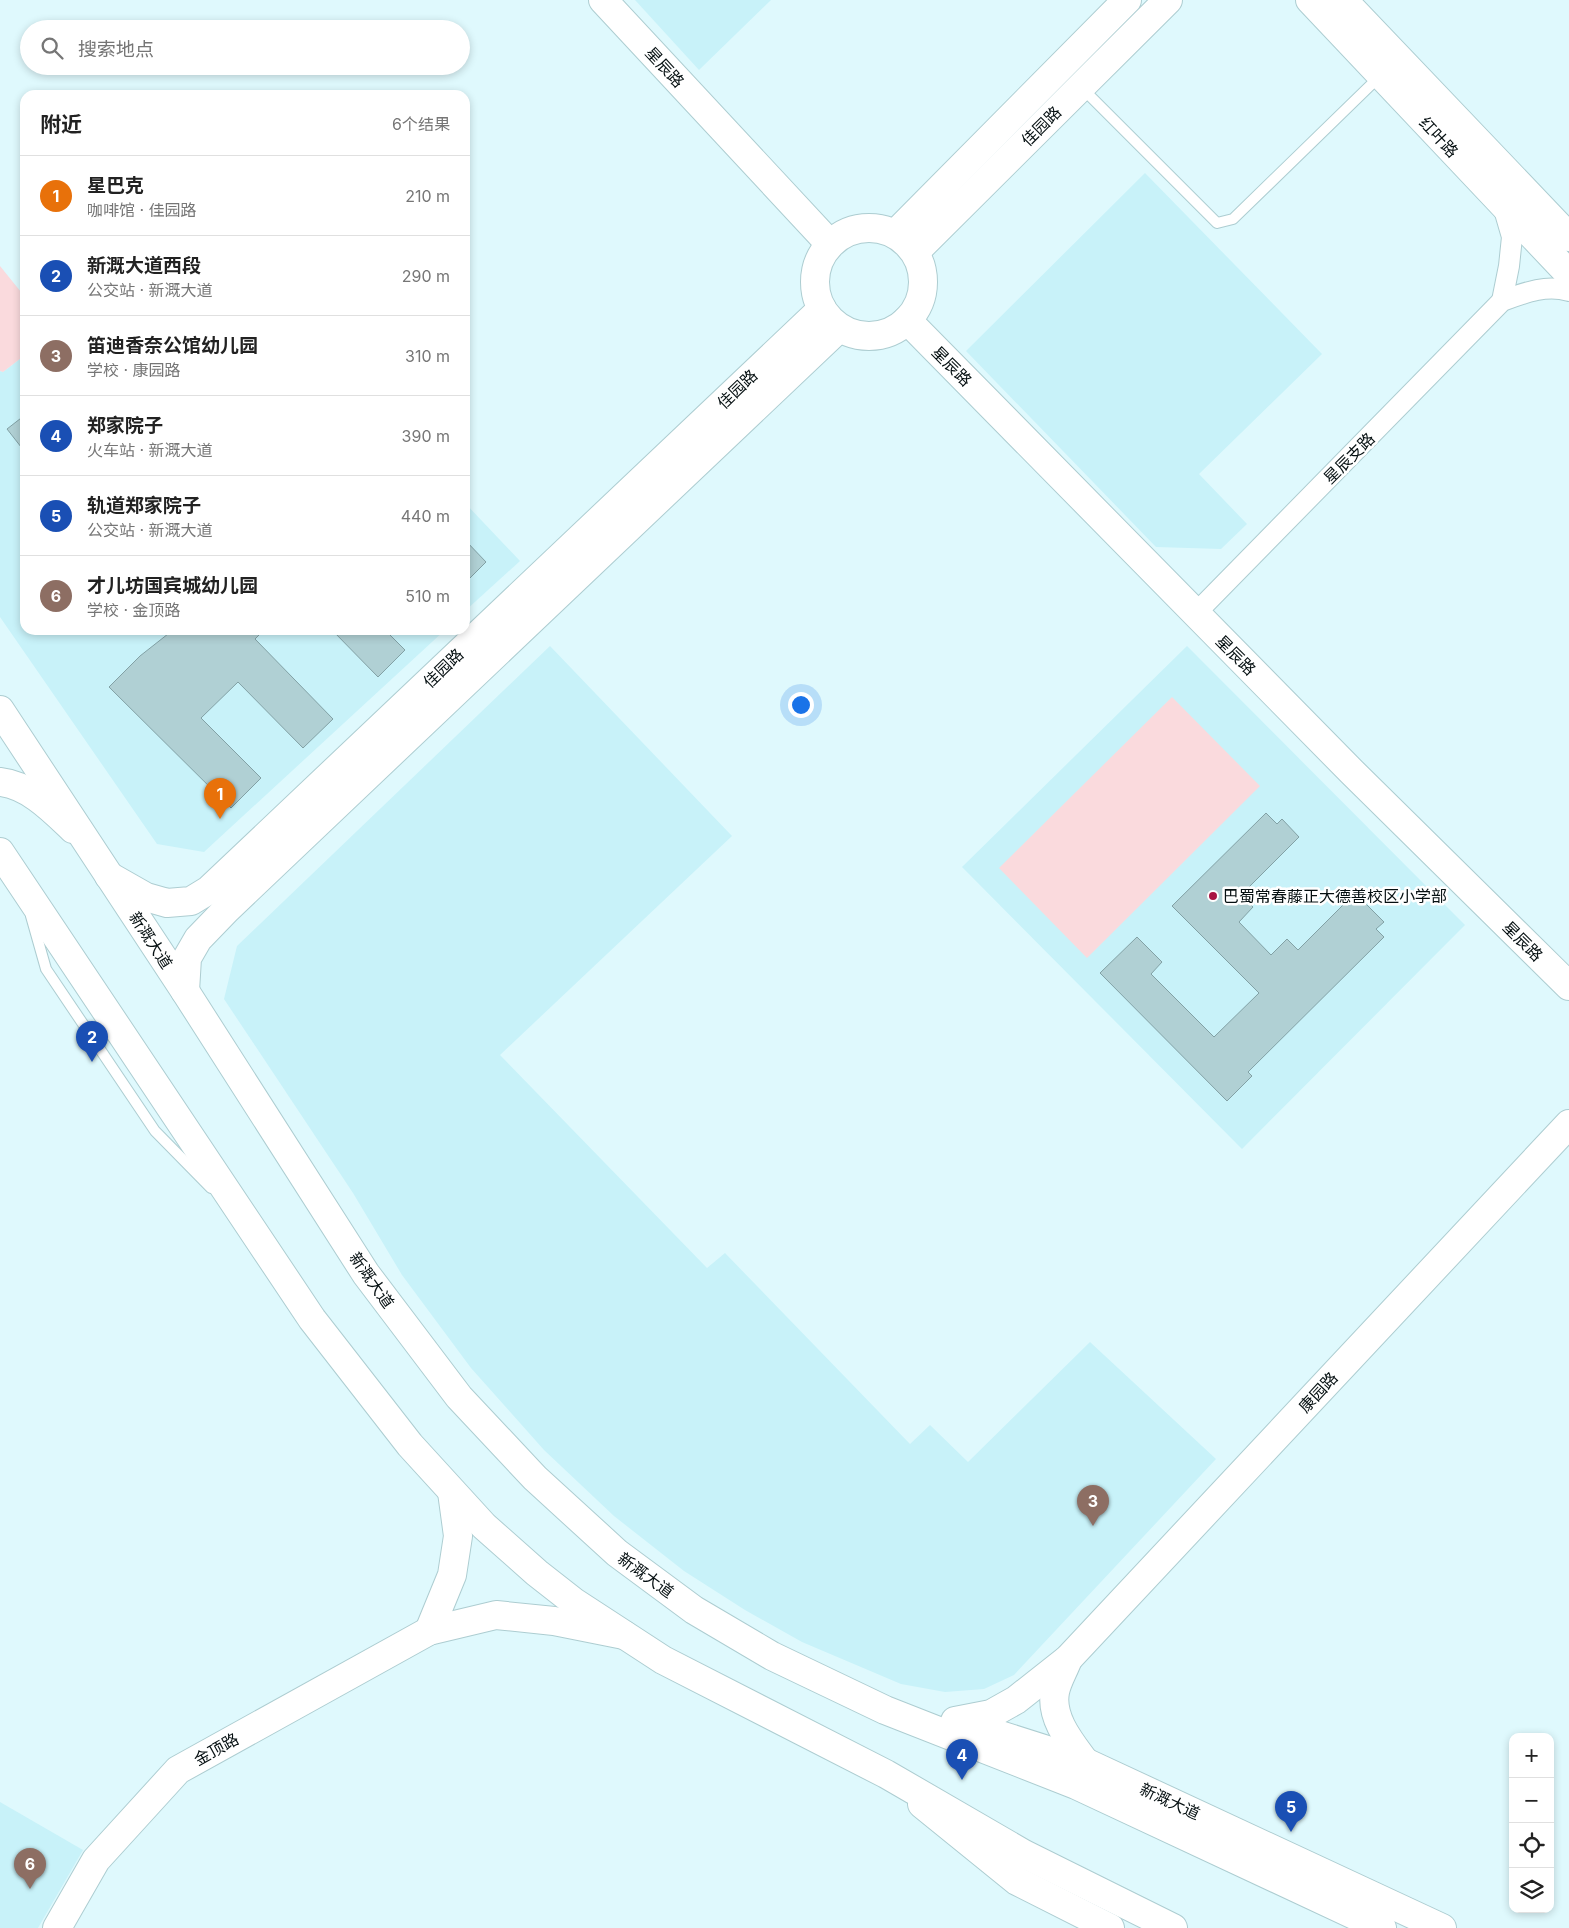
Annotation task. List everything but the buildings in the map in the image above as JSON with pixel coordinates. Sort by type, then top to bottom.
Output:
[{"type":"main road","name":"星辰路","points":[[603,0],[830,244]]},
{"type":"main road","name":"佳园路","points":[[905,243],[1127,0]]},
{"type":"main road","name":"佳园路","points":[[905,243],[1081,87],[1168,0]]},
{"type":"main road","name":"红叶路","points":[[1310,0],[1569,274]]},
{"type":"main road","name":"红叶路","points":[[1348,3],[1569,237]]},
{"type":"main road","points":[[870,228],[905,243],[922,278],[921,293],[916,308],[907,320],[894,330],[878,335],[862,335],[830,318],[816,296],[815,282],[816,268],[830,244],[841,235],[855,230],[870,228]]},
{"type":"main road","name":"佳园路","points":[[109,876],[146,897],[167,903],[191,901],[209,890],[830,318]]},
{"type":"main road","name":"佳园路","points":[[185,991],[187,958],[198,939],[830,318]]},
{"type":"main road","name":"星辰路","points":[[907,320],[1359,779],[1569,986]]},
{"type":"main road","name":"新溉大道","points":[[0,710],[185,991],[366,1274],[459,1397],[534,1478],[616,1554],[694,1610],[772,1656],[885,1710],[1076,1785],[1382,1928]]},
{"type":"main road","points":[[0,782],[25,789],[51,808],[85,840]]},
{"type":"main road","points":[[9,868],[312,1318],[410,1445],[484,1526],[537,1573],[574,1602],[663,1660],[886,1774],[1024,1854],[1173,1928]]},
{"type":"main road","name":"康园路","points":[[1068,1659],[1569,1124]]},
{"type":"main road","points":[[429,1631],[452,1575],[458,1536],[452,1492]]},
{"type":"main road","name":"金顶路","points":[[57,1928],[96,1860],[178,1770],[429,1631],[496,1615],[554,1621],[625,1636]]},
{"type":"main road","points":[[956,1721],[991,1714],[1016,1700],[1068,1659]]},
{"type":"main road","points":[[1068,1659],[1054,1693],[1056,1712],[1066,1736],[1085,1762]]},
{"type":"main road","name":"新溉大道","points":[[885,1710],[956,1721],[1085,1762],[1442,1928]]},
{"type":"main road","points":[[886,1774],[1017,1881],[1110,1928]]},
{"type":"street","points":[[1502,204],[1512,237],[1509,266],[1502,301]]},
{"type":"street","points":[[1502,301],[1531,290],[1557,287],[1569,291]]},
{"type":"street","name":"星辰支路","points":[[1195,614],[1502,301]]},
{"type":"lane","points":[[1081,87],[1216,223],[1233,219],[1381,75]]},
{"type":"shaded area","points":[[635,0],[771,0],[699,70]]},
{"type":"shaded area","points":[[1145,173],[1322,354],[1199,474],[1247,524],[1221,549],[1156,547],[966,351]]},
{"type":"shaded area","points":[[0,266],[20,291],[20,359],[3,372],[0,371]]},
{"type":"shaded area","points":[[20,359],[20,635],[440,635],[204,852],[157,844],[0,617],[0,371],[3,372]]},
{"type":"shaded area","points":[[470,508],[520,561],[470,606]]},
{"type":"shaded area","points":[[550,646],[732,836],[500,1055],[707,1268],[725,1253],[910,1444],[930,1425],[968,1462],[1090,1342],[1216,1459],[1014,1675],[984,1689],[945,1692],[901,1684],[802,1642],[745,1610],[684,1571],[614,1516],[544,1450],[471,1368],[402,1275],[353,1193],[224,999],[237,946]]},
{"type":"shaded area","name":"巴蜀常春藤正大德善校区小学部","points":[[1187,646],[1465,925],[1242,1149],[962,867]]},
{"type":"shaded area","points":[[1172,697],[1260,786],[1087,958],[999,868]]},
{"type":"shaded area","points":[[0,1802],[83,1850],[38,1928],[0,1928]]},
{"type":"place","name":"星巴克","points":[[220,819]]},
{"type":"place","name":"巴蜀常春藤正大德善校区小学部","points":[[1213,896]]},
{"type":"place","name":"新溉大道西段","points":[[92,1062]]},
{"type":"place","name":"笛迪香奈公馆幼儿园","points":[[1093,1526]]},
{"type":"place","name":"郑家院子","points":[[962,1780]]},
{"type":"place","name":"轨道郑家院子","points":[[1291,1832]]},
{"type":"place","name":"才儿坊国宾城幼儿园","points":[[30,1889]]}]
